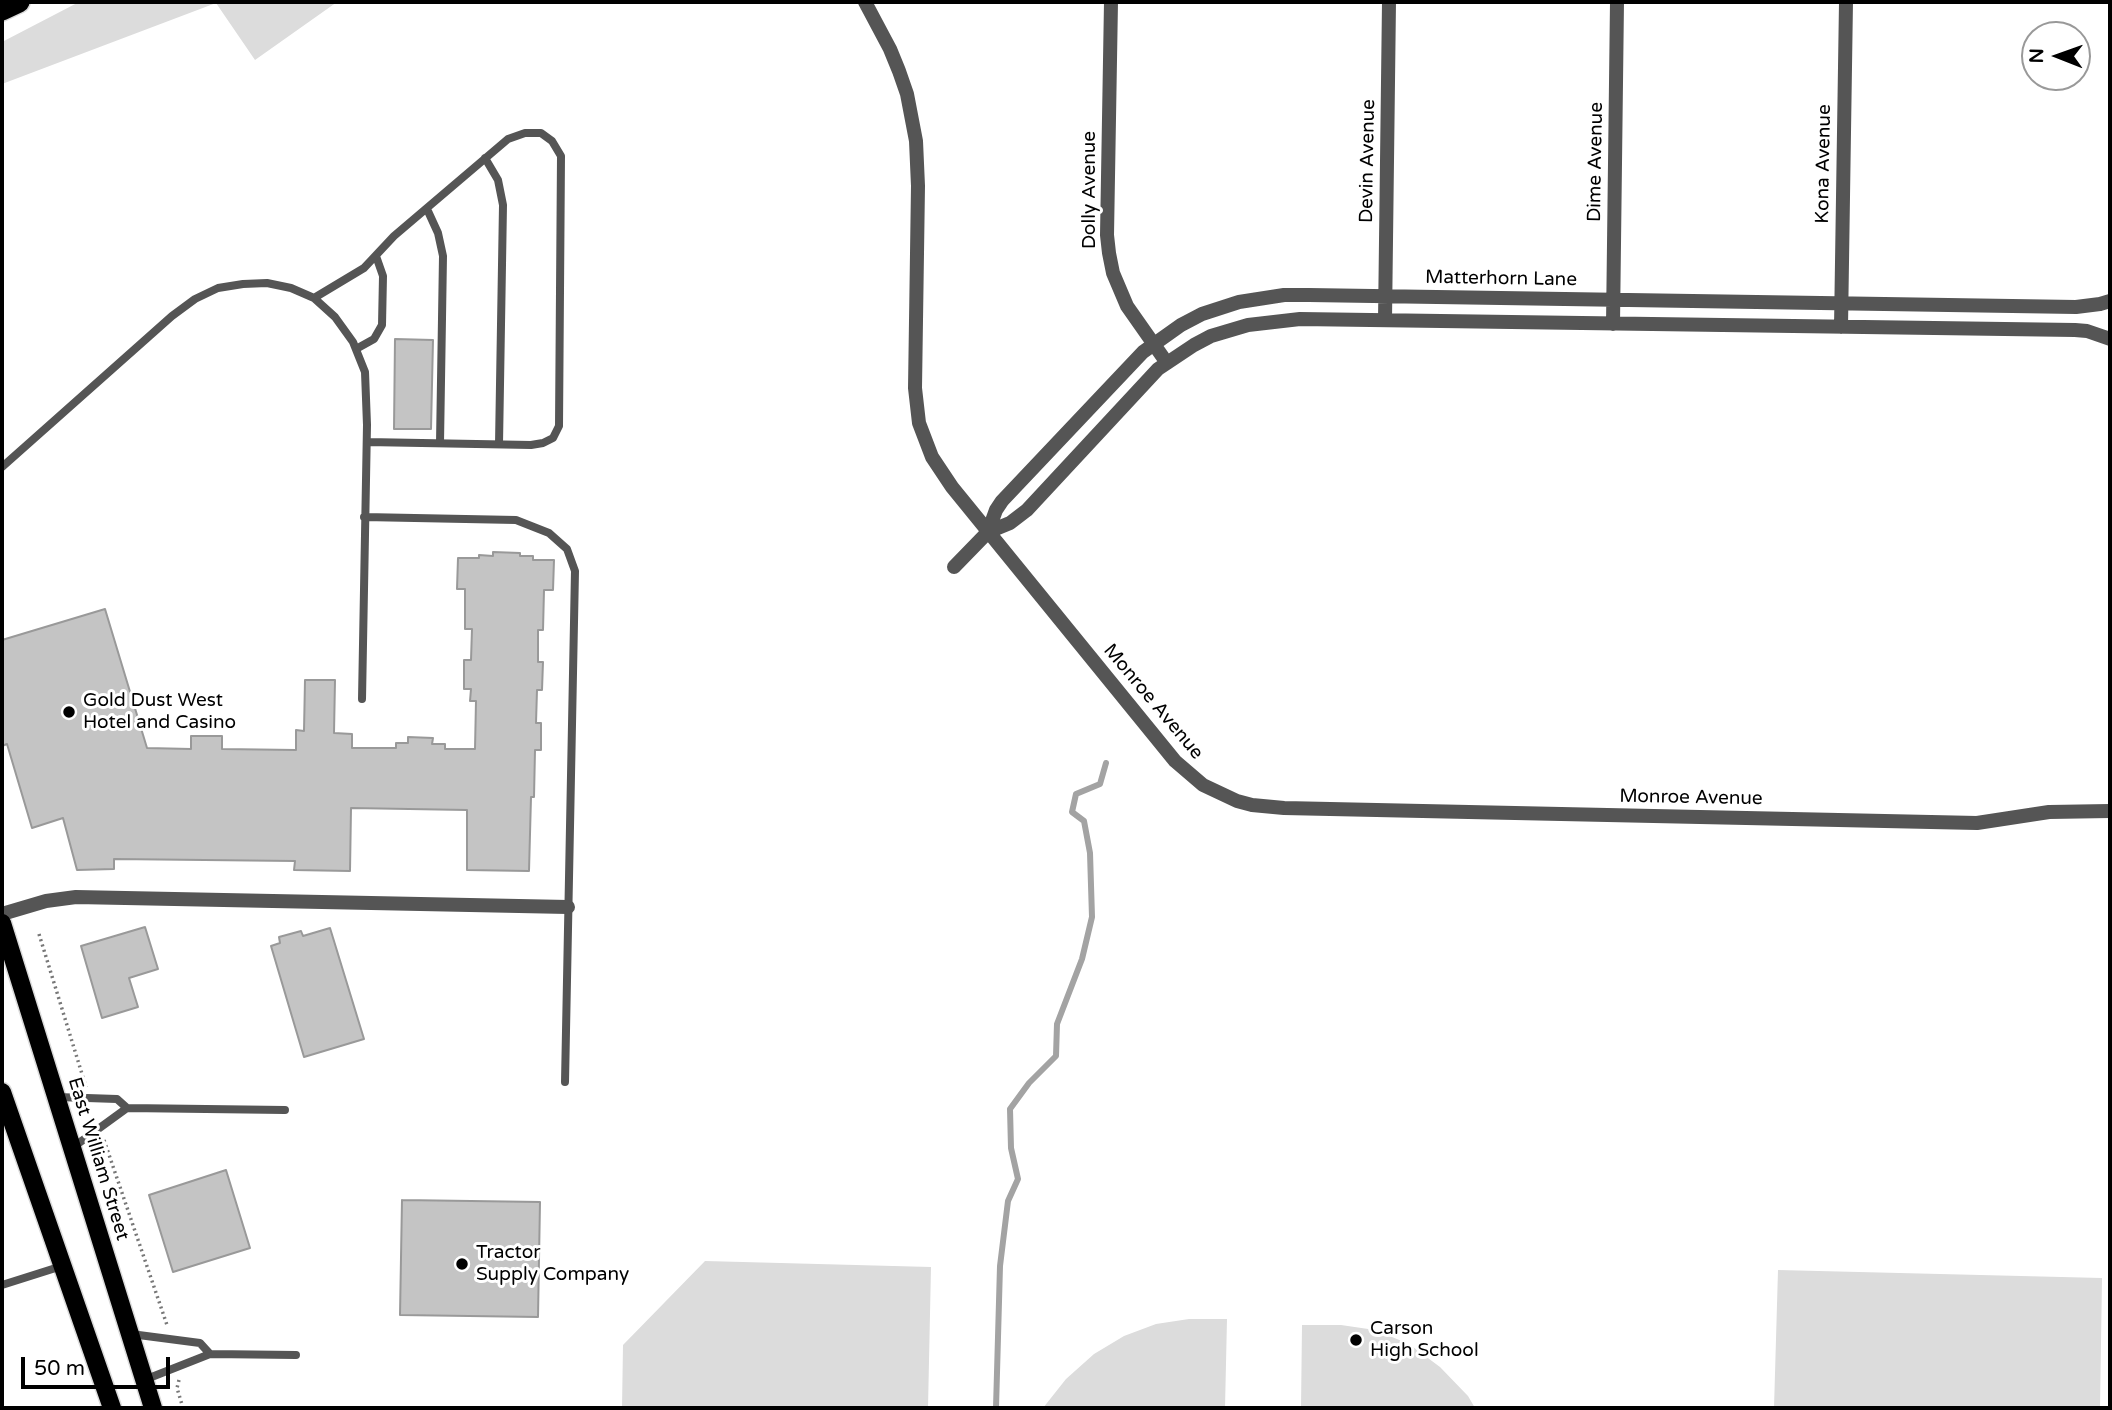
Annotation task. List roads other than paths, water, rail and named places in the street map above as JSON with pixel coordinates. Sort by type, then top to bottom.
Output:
[{"type":"highway","points":[[2,10],[19,2]]},
{"type":"main road","name":"East William Street","points":[[2,923],[153,1408]]},
{"type":"main road","points":[[2,1092],[112,1408]]},
{"type":"street","name":"Monroe Avenue","points":[[865,2],[899,71],[907,94],[916,141],[918,186],[915,388],[919,423],[932,457],[988,532],[1175,761],[1203,785],[1219,794],[1252,805],[1284,808],[1977,823],[2049,812],[2110,811]]},
{"type":"street","name":"Dolly Avenue","points":[[1111,2],[1107,235],[1109,254],[1116,282],[1127,306],[1167,363]]},
{"type":"street","name":"Devin Avenue","points":[[1385,320],[1389,2]]},
{"type":"street","name":"Dime Avenue","points":[[1613,324],[1617,2]]},
{"type":"street","name":"Kona Avenue","points":[[1841,327],[1846,2]]},
{"type":"street","name":"Matterhorn Lane","points":[[988,532],[1002,501],[1125,368],[1181,325],[1202,314],[1249,300],[1284,295],[2076,307],[2110,300]]},
{"type":"street","name":"Matterhorn Lane","points":[[954,567],[988,532],[1010,523],[1027,510],[1142,385],[1167,363],[1211,337],[1248,325],[1300,319],[2075,330],[2110,339]]},
{"type":"street","points":[[2,914],[46,901],[76,897],[568,907]]},
{"type":"lane","points":[[314,298],[364,268],[394,236],[508,139],[541,133],[552,141],[561,156],[559,426],[553,438],[543,443],[499,444],[367,442]]},
{"type":"lane","points":[[485,158],[498,180],[503,205],[499,444]]},
{"type":"lane","points":[[426,209],[438,233],[443,256],[440,443]]},
{"type":"lane","points":[[356,349],[374,339],[382,325],[383,276],[376,256]]},
{"type":"lane","points":[[2,467],[172,316],[195,299],[218,288],[267,283],[291,288],[314,298],[335,317],[356,349],[365,372],[367,442],[362,699]]},
{"type":"lane","points":[[364,517],[516,520],[549,533],[567,549],[575,571],[565,1082]]},
{"type":"lane","points":[[57,1097],[117,1099],[127,1108]]},
{"type":"lane","points":[[72,1148],[127,1108],[285,1110]]},
{"type":"lane","points":[[2,1286],[63,1266]]},
{"type":"lane","points":[[130,1334],[200,1343],[210,1354]]},
{"type":"lane","points":[[144,1380],[210,1354],[296,1356]]},
{"type":"waterway","points":[[996,1408],[1000,1266],[1008,1201],[1018,1179],[1011,1148],[1010,1109],[1029,1083],[1056,1056],[1057,1024],[1082,959],[1092,917],[1090,853],[1084,821],[1072,812],[1076,794],[1100,784],[1106,763]]},
{"type":"place","name":"Gold Dust West Hotel and Casino","points":[[69,712]]},
{"type":"place","name":"Tractor Supply Company","points":[[462,1264]]},
{"type":"place","name":"Carson High School","points":[[1356,1340]]}]
